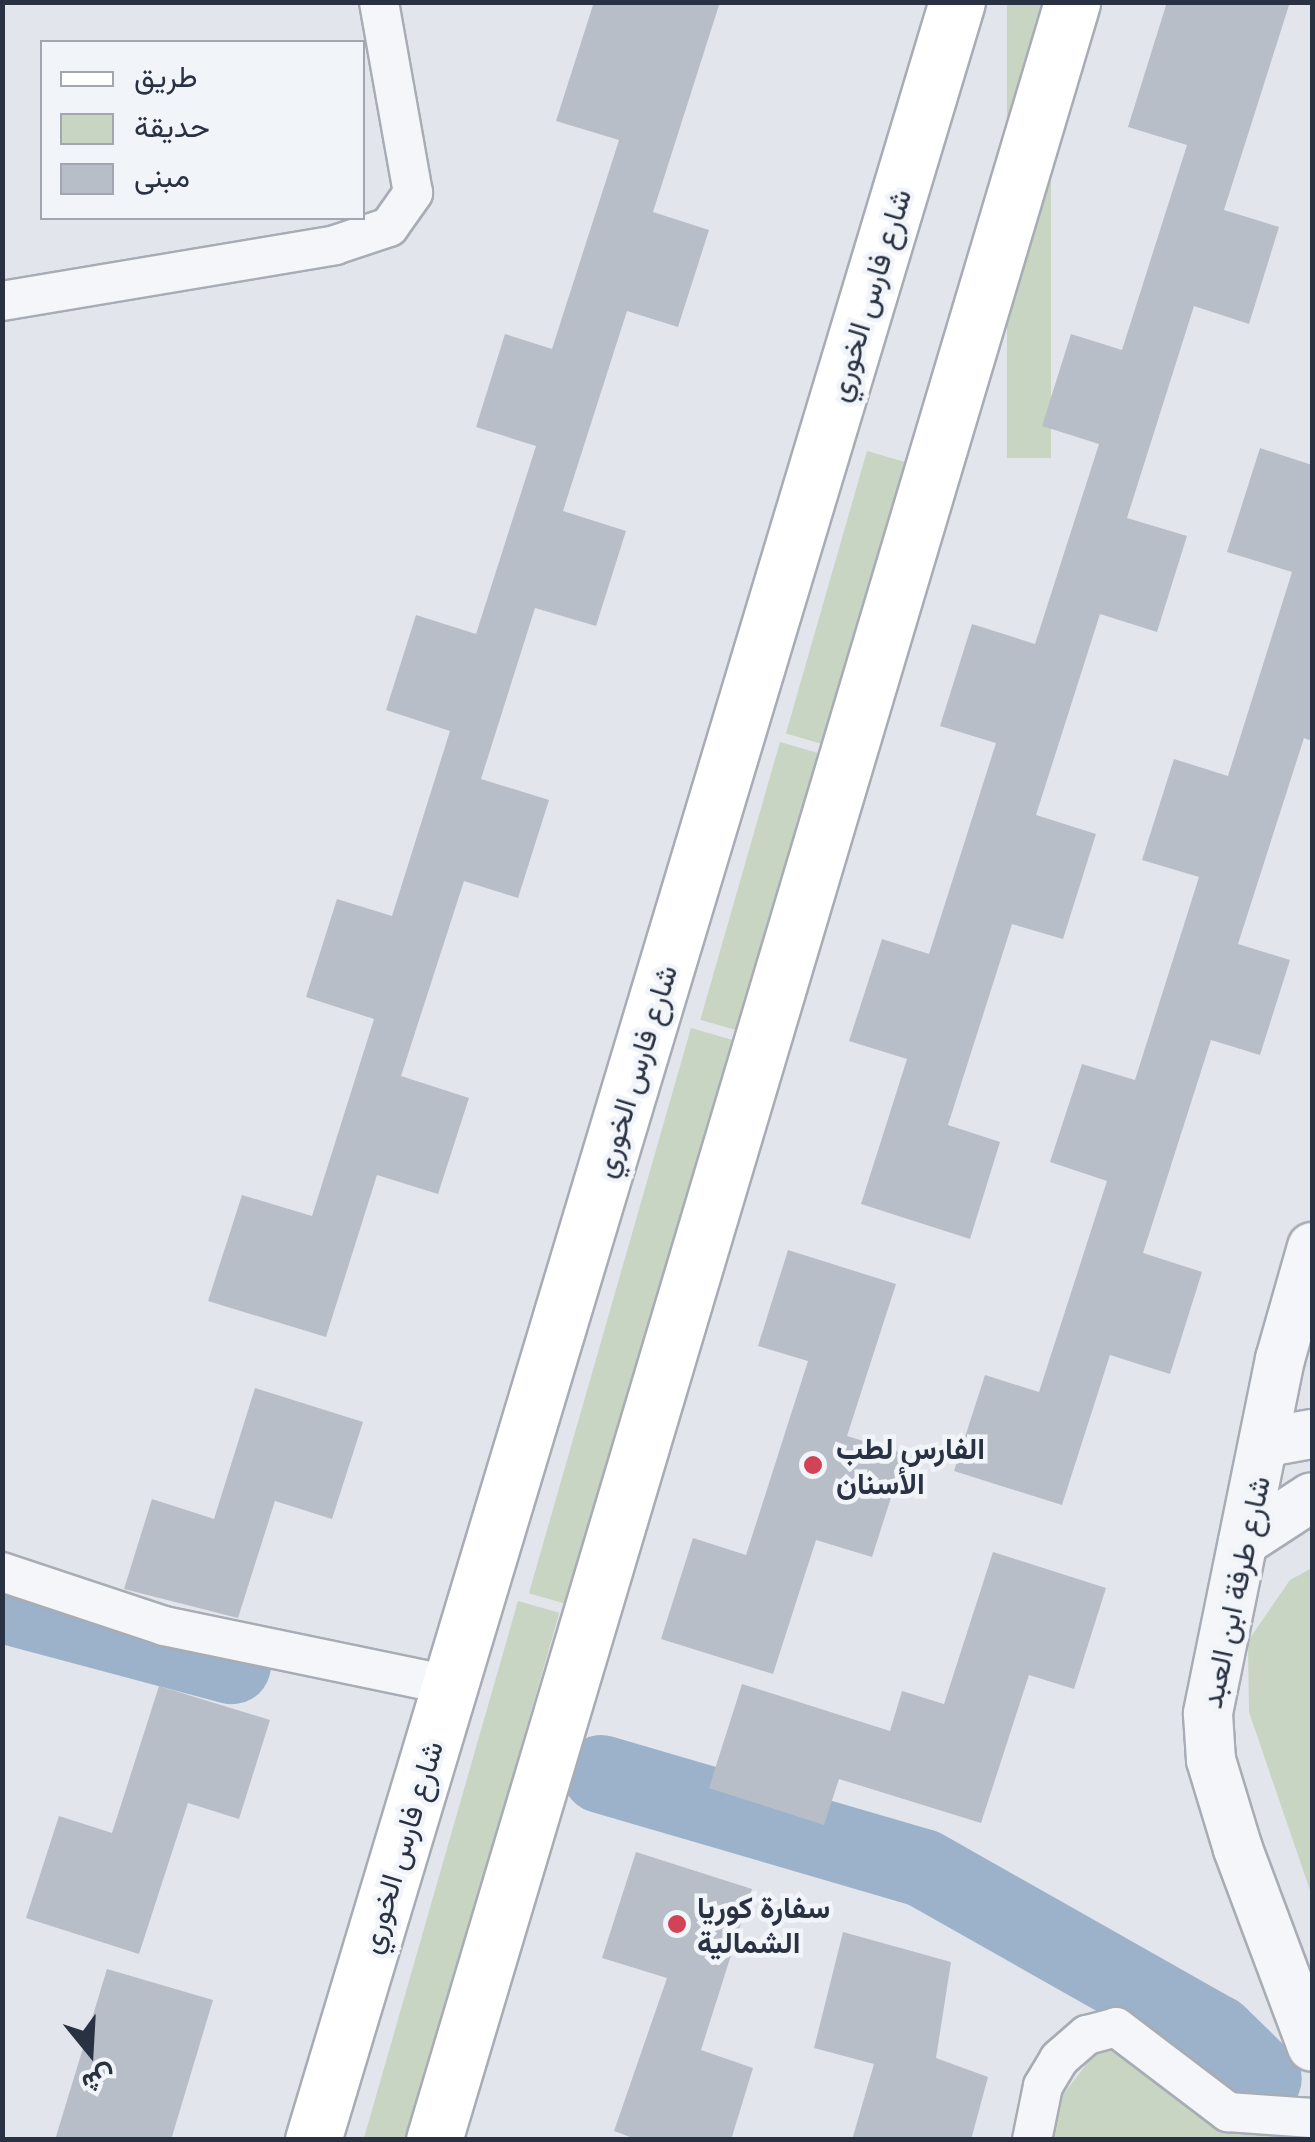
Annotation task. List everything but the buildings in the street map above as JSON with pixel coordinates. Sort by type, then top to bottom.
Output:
[{"type":"main road","name":"شارع فارس الخوري","points":[[313,2140],[957,2]]},
{"type":"main road","points":[[434,2140],[1072,2]]},
{"type":"street","points":[[2,301],[336,245],[388,227],[413,192],[379,2]]},
{"type":"street","name":"شارع طرفة ابن العبد","points":[[1312,1247],[1280,1359],[1290,1438],[1243,1542],[1208,1714],[1212,1760],[1312,2047]]},
{"type":"street","points":[[1243,1542],[1312,1497]]},
{"type":"street","points":[[2,1572],[164,1626],[450,1685]]},
{"type":"street","points":[[1032,2140],[1043,2086],[1059,2060],[1086,2035],[1116,2027],[1228,2112],[1312,2118]]},
{"type":"green space","points":[[1007,3],[1051,3],[1051,458],[1007,458]]},
{"type":"green space","points":[[867,451],[909,463],[828,746],[786,734]]},
{"type":"green space","points":[[780,742],[822,754],[743,1032],[700,1020]]},
{"type":"green space","points":[[691,1028],[735,1041],[573,1606],[529,1593]]},
{"type":"green space","points":[[1312,1568],[1312,1896],[1249,1712],[1248,1641],[1290,1580]]},
{"type":"green space","points":[[518,1601],[559,1613],[408,2140],[363,2140]]},
{"type":"green space","points":[[1102,2044],[1224,2124],[1305,2126],[1310,2139],[1050,2140],[1055,2105]]},
{"type":"waterway","points":[[2,1604],[232,1665]]},
{"type":"waterway","points":[[601,1774],[923,1868],[1217,2034],[1263,2079]]},
{"type":"place","name":"الفارس لطب الأسنان","points":[[813,1465]]},
{"type":"place","name":"سفارة كوريا الشمالية","points":[[677,1924]]}]
